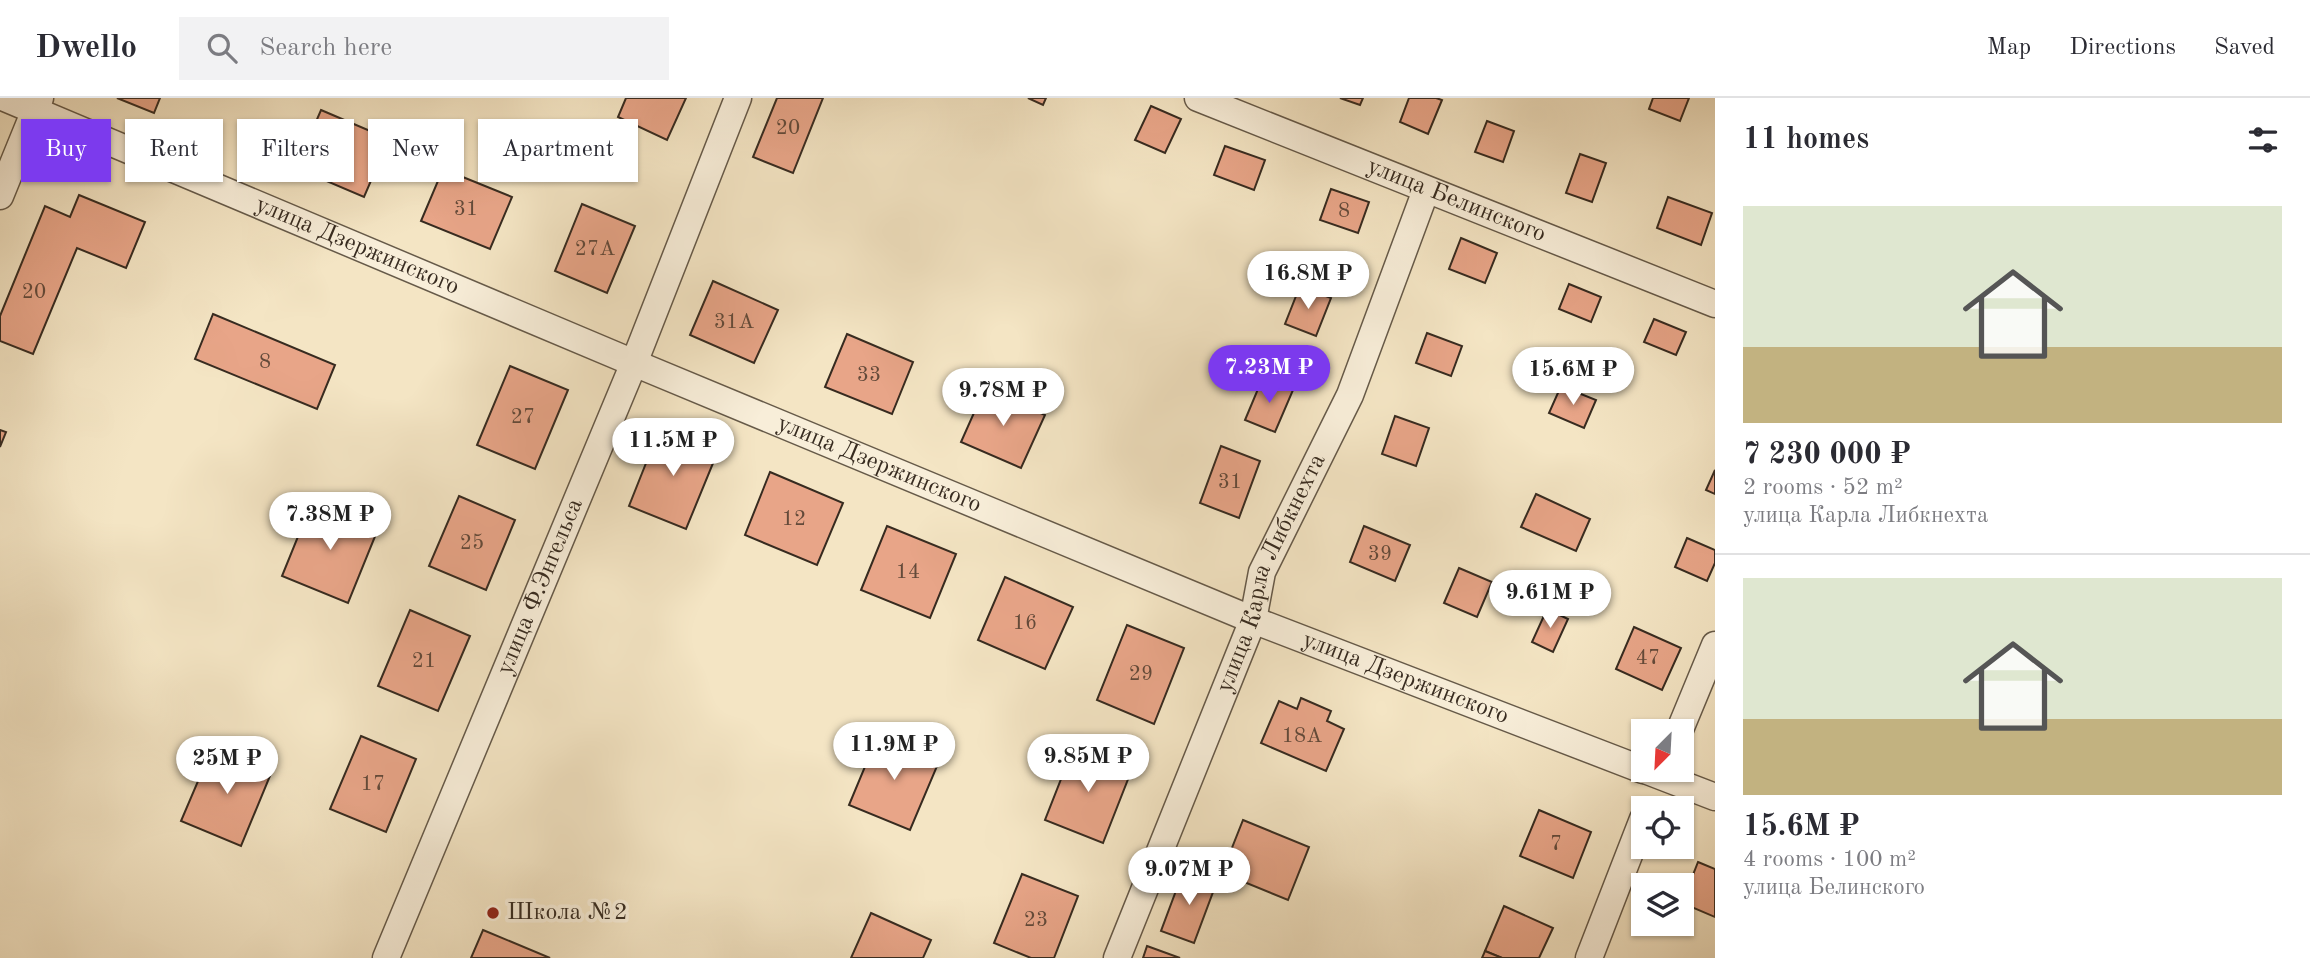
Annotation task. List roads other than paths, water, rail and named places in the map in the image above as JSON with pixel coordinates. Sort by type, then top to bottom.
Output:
[{"type":"street","name":"улица Дзержинского","points":[[5,98],[37,104],[634,363],[1253,620],[1631,763]]},
{"type":"street","name":"улица Ф.Энгельса","points":[[386,958],[634,363],[738,98]]},
{"type":"street","name":"улица Белинского","points":[[1198,98],[1715,304]]},
{"type":"street","points":[[0,196],[37,104]]},
{"type":"street","name":"улица Карла Либкнехта","points":[[1117,958],[1253,620],[1262,572],[1350,395],[1426,190]]},
{"type":"street","points":[[1684,719],[1715,645]]},
{"type":"street","name":"улица Дзержинского","points":[[1679,782],[1715,797]]},
{"type":"street","points":[[1589,958],[1631,850]]},
{"type":"place","name":"Школа №2","points":[[493,913]]}]
